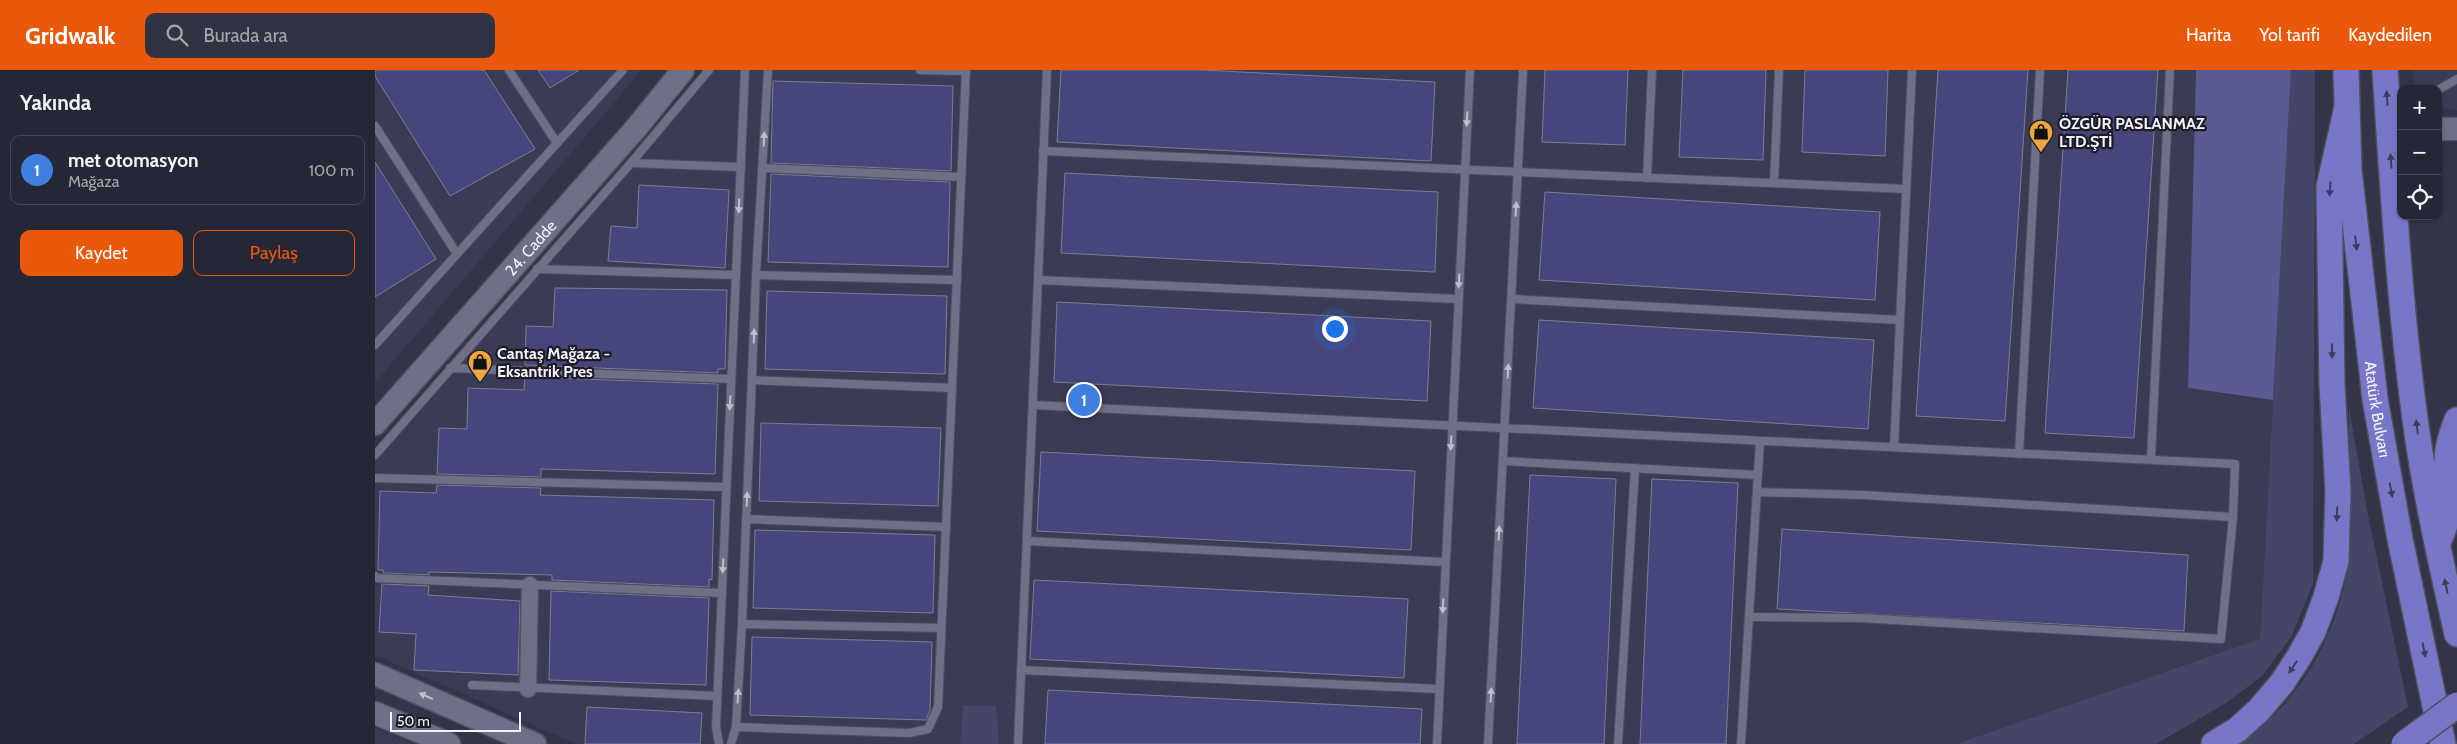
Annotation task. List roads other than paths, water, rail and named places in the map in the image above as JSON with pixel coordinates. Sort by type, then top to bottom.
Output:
[{"type":"main road","name":"Atatürk Bulvarı","points":[[2346,70],[2349,170],[2375,399],[2400,539],[2443,744]]},
{"type":"main road","points":[[2385,70],[2395,126],[2405,330],[2417,434],[2437,544],[2457,631]]},
{"type":"main road","points":[[2215,744],[2237,730],[2259,710],[2295,664],[2313,632],[2326,597],[2336,561],[2337,490],[2332,385],[2329,187],[2347,107]]},
{"type":"main road","points":[[2437,544],[2446,526],[2449,511],[2448,450],[2457,420]]},
{"type":"main road","points":[[2404,744],[2457,705]]},
{"type":"street","name":"24. Cadde","points":[[375,424],[630,134],[683,70]]},
{"type":"street","points":[[2442,129],[2457,129]]},
{"type":"street","points":[[527,689],[530,585]]},
{"type":"street","points":[[375,674],[535,744]]},
{"type":"street","points":[[375,713],[449,744]]},
{"type":"lane","points":[[509,70],[557,143]]},
{"type":"lane","points":[[375,345],[623,70]]},
{"type":"lane","points":[[375,456],[631,163],[709,70]]},
{"type":"lane","points":[[719,744],[716,727],[717,696],[745,70]]},
{"type":"lane","points":[[731,744],[735,727],[742,624],[756,275],[767,70]]},
{"type":"lane","points":[[735,727],[909,733],[928,729],[937,708],[966,71],[920,70]]},
{"type":"lane","points":[[1018,744],[1047,70]]},
{"type":"lane","points":[[1437,744],[1469,70]]},
{"type":"lane","points":[[1488,744],[1523,70]]},
{"type":"lane","points":[[1647,178],[1652,70]]},
{"type":"lane","points":[[1774,183],[1779,70]]},
{"type":"lane","points":[[1894,448],[1912,70]]},
{"type":"lane","points":[[2019,454],[2040,70]]},
{"type":"lane","points":[[2151,459],[2169,70]]},
{"type":"lane","points":[[2442,88],[2457,80]]},
{"type":"lane","points":[[375,126],[457,254]]},
{"type":"lane","points":[[1043,151],[1907,189]]},
{"type":"lane","points":[[631,163],[741,168]]},
{"type":"lane","points":[[762,168],[961,177]]},
{"type":"lane","points":[[537,269],[736,274]]},
{"type":"lane","points":[[756,275],[957,280]]},
{"type":"lane","points":[[1038,280],[1458,299]]},
{"type":"lane","points":[[1512,299],[1900,320]]},
{"type":"lane","points":[[450,368],[731,379]]},
{"type":"lane","points":[[752,380],[952,388]]},
{"type":"lane","points":[[1033,405],[2235,464],[2233,517],[2221,639],[1860,618],[1749,617]]},
{"type":"lane","points":[[1741,744],[1760,441]]},
{"type":"lane","points":[[1503,461],[1758,475]]},
{"type":"lane","points":[[1618,744],[1635,468]]},
{"type":"lane","points":[[375,478],[726,487]]},
{"type":"lane","points":[[1757,492],[1873,496],[2233,517]]},
{"type":"lane","points":[[747,519],[946,527]]},
{"type":"lane","points":[[1027,541],[1445,562]]},
{"type":"lane","points":[[375,576],[377,578],[722,592]]},
{"type":"lane","points":[[742,624],[941,628]]},
{"type":"lane","points":[[1021,670],[1439,689]]},
{"type":"lane","points":[[471,685],[717,696]]},
{"type":"place","name":"ÖZGÜR PASLANMAZ LTD.ŞTİ","points":[[2041,153]]},
{"type":"place","name":"Cantaş Mağaza - Eksantrik Pres","points":[[480,383]]},
{"type":"place","name":"met otomasyon","points":[[1084,400]]}]
